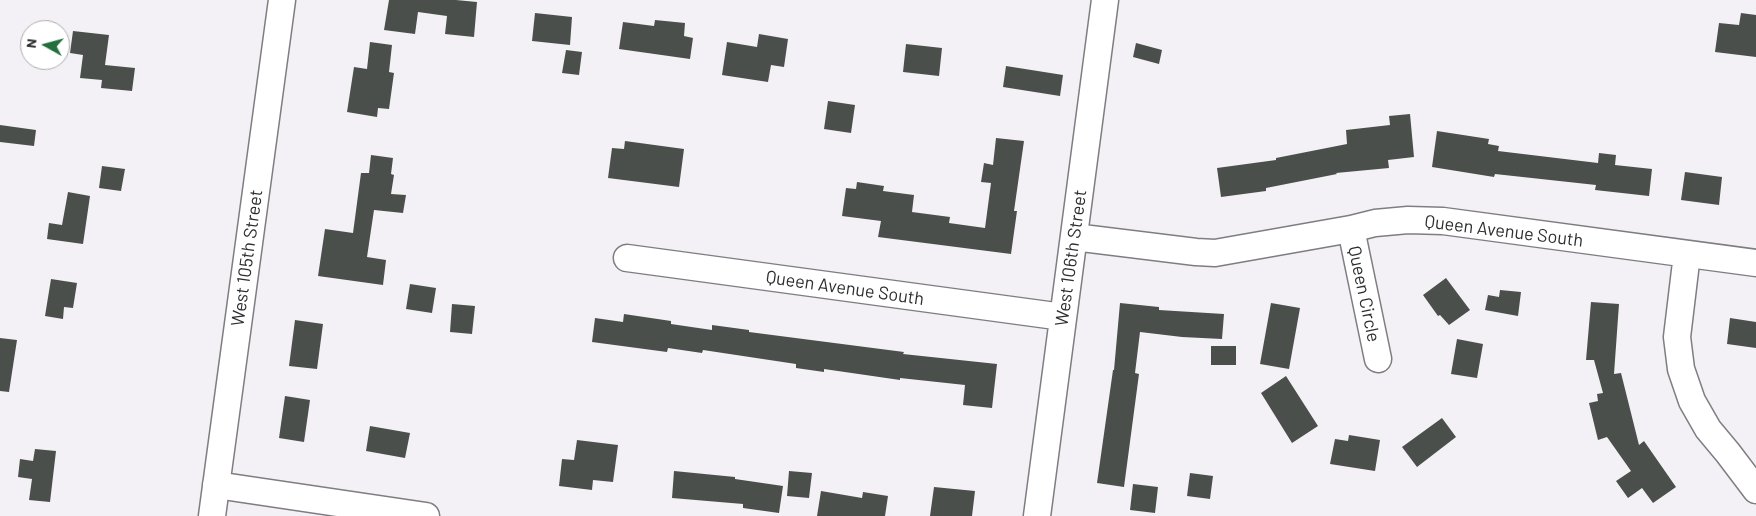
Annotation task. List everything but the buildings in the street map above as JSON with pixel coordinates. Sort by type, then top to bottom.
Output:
[{"type":"street","name":"West 105th Street","points":[[212,516],[282,0]]},
{"type":"street","name":"West 106th Street","points":[[1037,516],[1106,0]]},
{"type":"street","name":"Queen Avenue South","points":[[1074,237],[1196,252],[1216,252],[1383,222],[1408,220],[1443,221],[1756,264]]},
{"type":"street","name":"Queen Circle","points":[[1351,229],[1378,359]]},
{"type":"street","points":[[1687,254],[1677,337],[1681,369],[1692,401],[1708,429],[1756,490]]},
{"type":"street","name":"Queen Avenue South","points":[[626,258],[1063,317]]},
{"type":"street","points":[[216,485],[426,516]]}]
